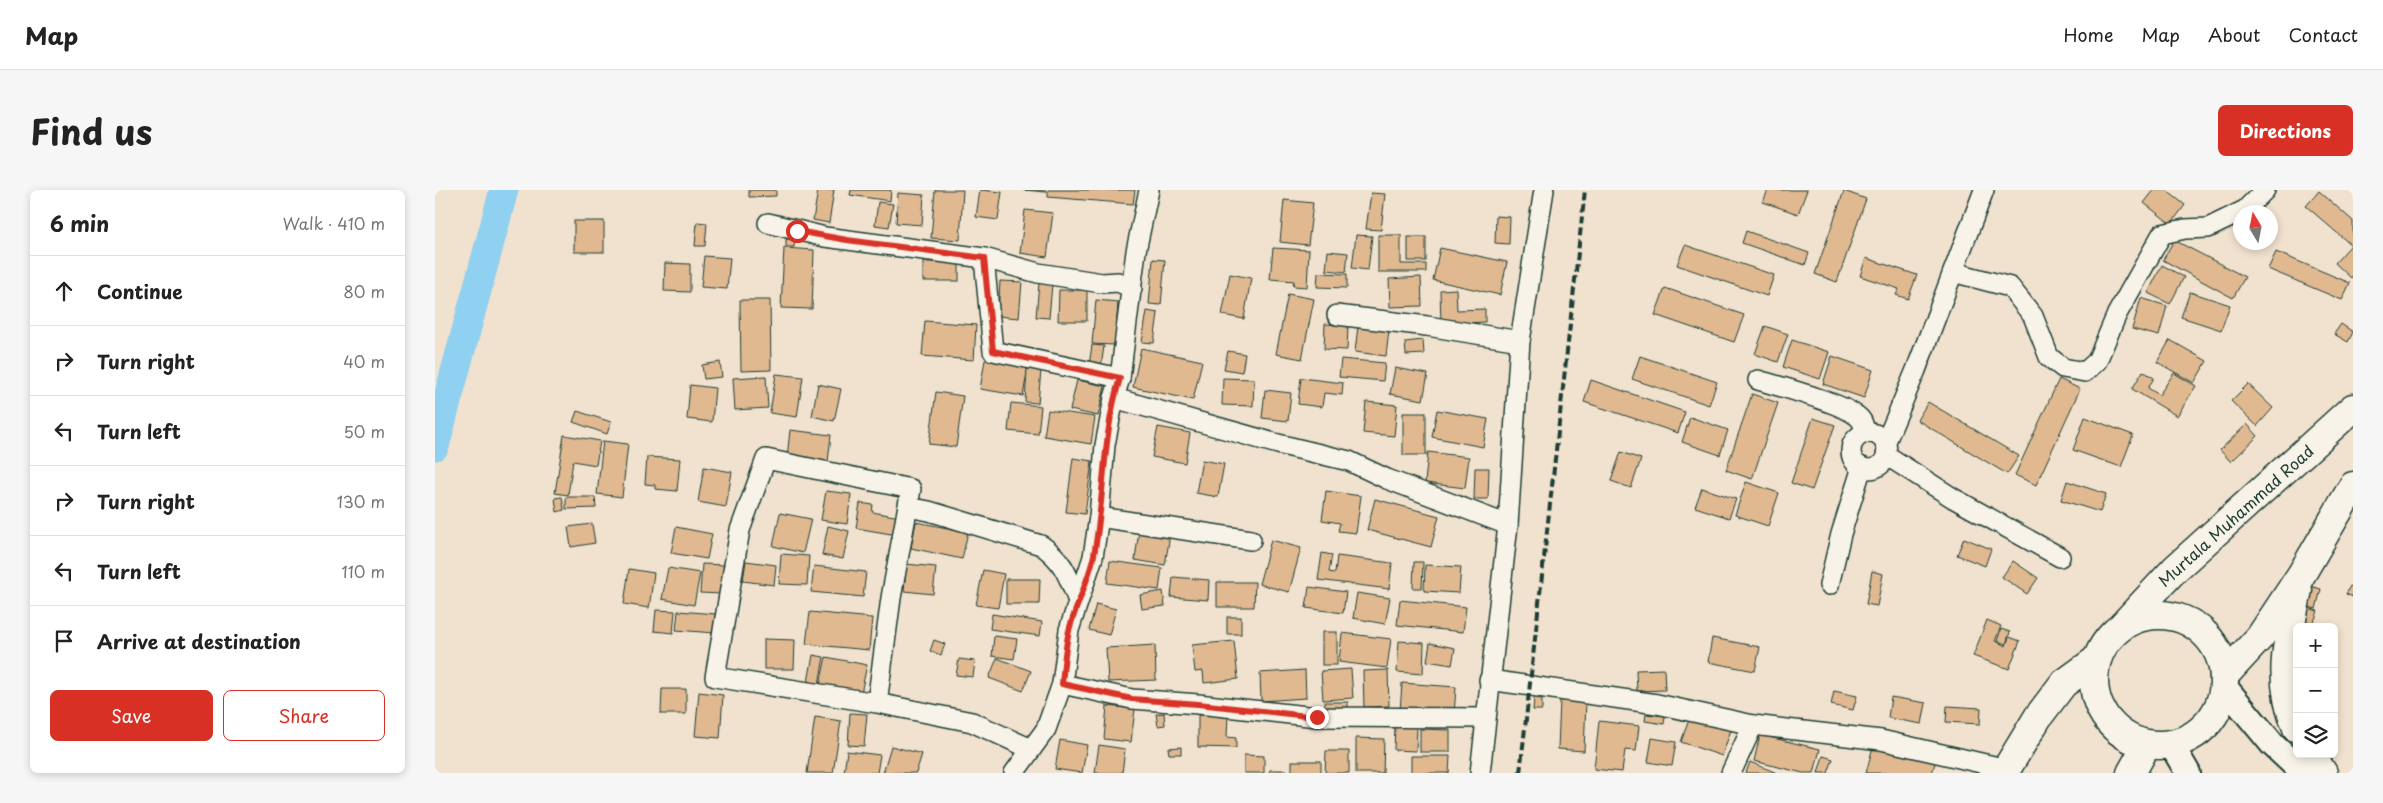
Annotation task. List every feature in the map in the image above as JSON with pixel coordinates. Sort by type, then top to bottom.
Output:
[{"type":"highway","name":"Murtala Muhammad Road","points":[[2121,626],[2175,569],[2353,408]]},
{"type":"highway","points":[[2224,681],[2260,637],[2301,574],[2353,486]]},
{"type":"highway","points":[[2293,719],[2289,710],[2285,666],[2286,644],[2301,574]]},
{"type":"highway","points":[[2165,615],[2187,621],[2206,635],[2219,654],[2224,681],[2219,706],[2207,724],[2191,737],[2159,745],[2122,734],[2107,720],[2097,701],[2094,688],[2096,660],[2106,641],[2121,626],[2142,617],[2165,615]]},
{"type":"highway","points":[[2005,771],[2038,717],[2063,684],[2096,660]]},
{"type":"highway","points":[[2131,773],[2159,745]]},
{"type":"highway","points":[[2314,758],[2323,773]]},
{"type":"street","points":[[1014,773],[1046,729],[1062,684],[1069,630],[1093,557],[1099,517],[1105,445],[1120,378],[1133,288],[1136,251],[1149,190]]},
{"type":"street","points":[[1479,773],[1508,525],[1520,341],[1544,190]]},
{"type":"street","points":[[1983,190],[1886,449],[1877,466],[1862,467],[1851,456],[1853,441],[1865,433],[1873,433],[1881,437],[1886,449],[1953,498],[2060,557]]},
{"type":"street","points":[[1953,272],[2010,287],[2033,316],[2049,357],[2063,368],[2085,372],[2097,361],[2117,314],[2162,234],[2185,229],[2208,228],[2245,210],[2265,190]]},
{"type":"street","points":[[768,223],[847,240],[984,258],[1039,273],[1102,283],[1118,282],[1133,288]]},
{"type":"street","points":[[984,258],[993,351],[1120,378]]},
{"type":"street","points":[[1337,316],[1520,341]]},
{"type":"street","points":[[1758,380],[1837,406],[1857,416],[1863,422],[1865,433]]},
{"type":"street","points":[[1114,398],[1278,444],[1349,461],[1387,480],[1508,525]]},
{"type":"street","points":[[877,703],[891,598],[911,489],[767,459],[740,530],[715,677],[877,703],[972,722],[1031,749]]},
{"type":"street","points":[[1829,585],[1841,534],[1862,467]]},
{"type":"street","points":[[908,507],[929,511],[1041,545],[1055,554],[1065,568],[1078,601]]},
{"type":"street","points":[[1099,517],[1251,540]]},
{"type":"street","points":[[1489,680],[1657,704],[1753,725],[1881,740],[2005,771]]},
{"type":"street","points":[[2224,681],[2273,744],[2303,773]]},
{"type":"street","points":[[1062,684],[1132,699],[1317,717],[1485,718]]},
{"type":"street","points":[[1731,773],[1753,725]]},
{"type":"street","points":[[2159,745],[2188,773]]},
{"type":"building","points":[[749,190],[776,190],[776,196],[749,197]]},
{"type":"building","points":[[818,190],[834,190],[829,223],[813,220]]},
{"type":"building","points":[[851,190],[891,190],[890,201],[850,195]]},
{"type":"building","points":[[935,190],[963,190],[960,240],[931,238]]},
{"type":"building","points":[[980,190],[1002,192],[998,220],[976,217]]},
{"type":"building","points":[[1023,190],[1046,190],[1046,192]]},
{"type":"building","points":[[1048,190],[1135,190],[1133,204],[1048,197]]},
{"type":"building","points":[[1768,190],[1807,190],[1798,214],[1763,202]]},
{"type":"building","points":[[2154,190],[2166,190],[2185,205],[2171,224],[2144,203]]},
{"type":"building","points":[[1844,191],[1866,199],[1837,282],[1815,274]]},
{"type":"building","points":[[2319,191],[2353,221],[2353,275],[2351,278],[2335,263],[2351,245],[2306,206]]},
{"type":"building","points":[[898,193],[924,195],[922,225],[896,223]]},
{"type":"building","points":[[1371,193],[1385,194],[1381,230],[1366,229]]},
{"type":"building","points":[[1284,200],[1313,203],[1308,245],[1280,242]]},
{"type":"building","points":[[878,202],[893,204],[889,227],[875,225]]},
{"type":"building","points":[[1025,210],[1053,213],[1047,257],[1020,253]]},
{"type":"building","points":[[1496,216],[1510,217],[1509,244],[1495,243]]},
{"type":"building","points":[[574,221],[604,221],[604,252],[574,252]]},
{"type":"building","points":[[697,222],[707,223],[705,246],[695,246]]},
{"type":"building","points":[[1746,231],[1809,253],[1805,265],[1742,243]]},
{"type":"building","points":[[1356,235],[1372,236],[1368,270],[1352,268]]},
{"type":"building","points":[[1378,235],[1401,235],[1401,264],[1426,264],[1426,272],[1378,272]]},
{"type":"building","points":[[1408,237],[1426,237],[1426,261],[1408,261]]},
{"type":"building","points":[[786,239],[795,239],[794,247],[786,247]]},
{"type":"building","points":[[2174,240],[2245,277],[2233,298],[2163,260]]},
{"type":"building","points":[[1685,245],[1774,275],[1767,296],[1677,265]]},
{"type":"building","points":[[784,248],[814,250],[812,309],[781,308]]},
{"type":"building","points":[[1273,248],[1309,250],[1307,287],[1293,286],[1294,281],[1270,279]]},
{"type":"building","points":[[1440,248],[1507,262],[1500,295],[1433,280]]},
{"type":"building","points":[[1328,251],[1348,253],[1346,272],[1326,270]]},
{"type":"building","points":[[2276,252],[2350,283],[2342,300],[2268,269]]},
{"type":"building","points":[[704,256],[730,258],[727,289],[701,287]]},
{"type":"building","points":[[1866,258],[1917,275],[1908,299],[1896,295],[1899,289],[1860,276]]},
{"type":"building","points":[[1153,259],[1165,260],[1161,305],[1149,304]]},
{"type":"building","points":[[923,262],[959,262],[959,281],[923,281]]},
{"type":"building","points":[[665,263],[690,264],[690,292],[664,291]]},
{"type":"building","points":[[2162,265],[2184,277],[2170,304],[2148,293]]},
{"type":"building","points":[[1318,273],[1347,274],[1347,288],[1317,287]]},
{"type":"building","points":[[1230,274],[1251,278],[1244,319],[1222,315]]},
{"type":"building","points":[[1421,277],[1422,306],[1390,307],[1389,279]]},
{"type":"building","points":[[1000,281],[1022,282],[1019,318],[998,316]]},
{"type":"building","points":[[1039,283],[1052,284],[1049,318],[1036,317]]},
{"type":"building","points":[[1665,288],[1744,315],[1734,342],[1655,315]]},
{"type":"building","points":[[1456,289],[1457,310],[1485,309],[1485,322],[1441,324],[1440,290]]},
{"type":"building","points":[[1059,290],[1087,290],[1087,321],[1058,321]]},
{"type":"building","points":[[2190,292],[2230,305],[2221,330],[2181,317]]},
{"type":"building","points":[[1288,294],[1314,299],[1302,359],[1276,354]]},
{"type":"building","points":[[2141,298],[2167,306],[2159,336],[2132,329]]},
{"type":"building","points":[[740,300],[770,300],[771,370],[741,371]]},
{"type":"building","points":[[1096,300],[1118,302],[1115,345],[1092,344]]},
{"type":"building","points":[[1147,311],[1158,313],[1154,343],[1142,342]]},
{"type":"building","points":[[925,321],[976,325],[974,360],[922,356]]},
{"type":"building","points":[[1325,324],[1348,326],[1347,350],[1324,349]]},
{"type":"building","points":[[2341,324],[2353,332],[2348,342],[2334,334]]},
{"type":"building","points":[[1358,326],[1389,330],[1386,356],[1355,352]]},
{"type":"building","points":[[1765,326],[1788,334],[1778,362],[1755,354]]},
{"type":"building","points":[[1423,340],[1424,354],[1406,355],[1405,342]]},
{"type":"building","points":[[1792,340],[1829,352],[1820,379],[1783,367]]},
{"type":"building","points":[[2170,340],[2207,361],[2194,383],[2157,362]]},
{"type":"building","points":[[1092,345],[1104,346],[1101,367],[1089,366]]},
{"type":"building","points":[[1141,348],[1202,361],[1193,400],[1133,387]]},
{"type":"building","points":[[1228,351],[1245,354],[1242,372],[1224,369]]},
{"type":"building","points":[[1640,356],[1717,382],[1709,405],[1632,379]]},
{"type":"building","points":[[1832,356],[1873,370],[1864,398],[1823,384]]},
{"type":"building","points":[[1341,359],[1385,363],[1383,381],[1339,377]]},
{"type":"building","points":[[985,360],[1028,367],[1023,396],[980,389]]},
{"type":"building","points":[[720,362],[722,377],[704,379],[702,365]]},
{"type":"building","points":[[1395,368],[1428,374],[1423,400],[1390,394]]},
{"type":"building","points":[[1027,369],[1041,370],[1038,403],[1025,402]]},
{"type":"building","points":[[2143,371],[2154,378],[2148,388],[2159,395],[2174,373],[2196,386],[2177,416],[2132,389]]},
{"type":"building","points":[[776,374],[803,377],[797,417],[770,413]]},
{"type":"building","points":[[766,376],[768,408],[735,410],[733,378]]},
{"type":"building","points":[[1223,378],[1254,379],[1253,406],[1222,405]]},
{"type":"building","points":[[1301,378],[1343,383],[1342,395],[1324,393],[1322,407],[1298,404]]},
{"type":"building","points":[[2059,379],[2080,389],[2036,485],[2015,475]]},
{"type":"building","points":[[1077,380],[1105,386],[1098,416],[1070,410]]},
{"type":"building","points":[[1591,380],[1685,412],[1678,433],[1584,402]]},
{"type":"building","points":[[818,384],[841,389],[834,421],[812,416]]},
{"type":"building","points":[[2248,384],[2273,408],[2257,426],[2231,401]]},
{"type":"building","points":[[690,385],[715,388],[712,422],[687,419]]},
{"type":"building","points":[[1265,390],[1291,393],[1288,421],[1262,418]]},
{"type":"building","points":[[936,392],[963,396],[956,447],[929,444]]},
{"type":"building","points":[[1752,394],[1778,403],[1752,479],[1726,470]]},
{"type":"building","points":[[1366,402],[1397,405],[1394,436],[1363,433]]},
{"type":"building","points":[[1928,402],[2019,456],[2007,474],[1917,420]]},
{"type":"building","points":[[1011,403],[1041,406],[1038,434],[1008,431]]},
{"type":"building","points":[[1048,410],[1095,417],[1091,444],[1044,436]]},
{"type":"building","points":[[1437,410],[1488,419],[1483,447],[1432,437]]},
{"type":"building","points":[[577,411],[611,422],[607,434],[573,422]]},
{"type":"building","points":[[1403,413],[1426,413],[1426,455],[1403,455]]},
{"type":"building","points":[[1690,417],[1728,430],[1720,455],[1682,442]]},
{"type":"building","points":[[2085,417],[2133,435],[2121,467],[2073,450]]},
{"type":"building","points":[[1813,418],[1835,425],[1812,490],[1791,483]]},
{"type":"building","points":[[2247,424],[2258,436],[2231,462],[2220,450]]},
{"type":"building","points":[[1158,427],[1190,433],[1185,463],[1152,457]]},
{"type":"building","points":[[790,430],[831,435],[828,462],[787,458]]},
{"type":"building","points":[[564,435],[600,441],[596,465],[573,461],[568,495],[555,493]]},
{"type":"building","points":[[603,441],[628,444],[622,497],[597,494]]},
{"type":"building","points":[[1428,452],[1469,457],[1465,488],[1425,483]]},
{"type":"building","points":[[1621,452],[1641,459],[1631,488],[1611,481]]},
{"type":"building","points":[[647,457],[680,459],[677,491],[655,489],[655,485],[645,484]]},
{"type":"building","points":[[1073,458],[1092,461],[1085,514],[1066,512]]},
{"type":"building","points":[[1202,460],[1224,464],[1218,497],[1196,493]]},
{"type":"building","points":[[704,467],[732,472],[726,507],[698,502]]},
{"type":"building","points":[[1475,468],[1489,468],[1488,499],[1474,499]]},
{"type":"building","points":[[2067,481],[2106,494],[2100,512],[2061,500]]},
{"type":"building","points":[[1746,482],[1779,493],[1768,526],[1735,515]]},
{"type":"building","points":[[1702,488],[1736,499],[1729,518],[1695,507]]},
{"type":"building","points":[[826,491],[851,494],[847,524],[821,520]]},
{"type":"building","points":[[1326,491],[1361,496],[1356,533],[1338,531],[1340,523],[1322,520]]},
{"type":"building","points":[[562,497],[564,510],[557,512],[555,498]]},
{"type":"building","points":[[566,497],[595,497],[596,508],[566,509]]},
{"type":"building","points":[[1375,499],[1439,516],[1431,547],[1367,530]]},
{"type":"building","points":[[860,503],[873,505],[872,512],[900,517],[897,535],[856,528]]},
{"type":"building","points":[[780,513],[811,519],[803,553],[773,546]]},
{"type":"building","points":[[916,522],[968,532],[962,559],[911,548]]},
{"type":"building","points":[[592,524],[595,543],[571,547],[568,527]]},
{"type":"building","points":[[828,526],[849,531],[843,559],[822,555]]},
{"type":"building","points":[[676,527],[712,534],[707,559],[671,553]]},
{"type":"building","points":[[1139,530],[1170,535],[1165,565],[1135,560]]},
{"type":"building","points":[[1964,538],[1991,549],[1985,566],[1957,555]]},
{"type":"building","points":[[1271,540],[1301,548],[1289,592],[1259,584]]},
{"type":"building","points":[[1322,553],[1332,555],[1329,572],[1335,573],[1337,556],[1392,563],[1389,589],[1318,580]]},
{"type":"building","points":[[781,554],[809,556],[807,585],[779,584]]},
{"type":"building","points":[[746,561],[776,565],[774,585],[743,581]]},
{"type":"building","points":[[1110,561],[1162,568],[1159,590],[1107,583]]},
{"type":"building","points":[[2013,561],[2038,578],[2027,594],[2002,577]]},
{"type":"building","points":[[1414,562],[1423,562],[1422,588],[1413,588]]},
{"type":"building","points":[[702,564],[724,565],[722,594],[700,593]]},
{"type":"building","points":[[906,564],[936,567],[933,594],[904,591]]},
{"type":"building","points":[[1425,565],[1461,567],[1459,593],[1424,591]]},
{"type":"building","points":[[814,566],[866,572],[863,597],[811,592]]},
{"type":"building","points":[[668,568],[700,573],[694,605],[662,599]]},
{"type":"building","points":[[629,569],[654,573],[649,608],[624,604]]},
{"type":"building","points":[[983,570],[1004,574],[998,608],[976,605]]},
{"type":"building","points":[[1872,571],[1883,574],[1877,606],[1866,604]]},
{"type":"building","points":[[1173,577],[1209,580],[1208,600],[1171,597]]},
{"type":"building","points":[[1006,579],[1040,579],[1039,604],[1006,604]]},
{"type":"building","points":[[1217,582],[1255,582],[1254,607],[1217,607]]},
{"type":"building","points":[[2307,585],[2321,589],[2316,609],[2302,605]]},
{"type":"building","points":[[2350,586],[2353,587],[2353,597],[2346,594]]},
{"type":"building","points":[[1309,587],[1346,592],[1343,613],[1306,608]]},
{"type":"building","points":[[1163,591],[1165,606],[1142,609],[1140,595]]},
{"type":"building","points":[[1357,593],[1390,598],[1385,624],[1353,618]]},
{"type":"building","points":[[1400,600],[1466,607],[1463,632],[1397,625]]},
{"type":"building","points":[[1096,604],[1116,609],[1109,635],[1089,630]]},
{"type":"building","points":[[2299,605],[2318,611],[2314,623],[2293,622]]},
{"type":"building","points":[[656,610],[675,611],[673,633],[654,631]]},
{"type":"building","points":[[678,611],[716,614],[715,633],[676,630]]},
{"type":"building","points":[[810,612],[872,618],[869,650],[806,644]]},
{"type":"building","points":[[992,614],[1042,622],[1040,636],[990,629]]},
{"type":"building","points":[[1227,617],[1241,617],[1241,634],[1227,634]]},
{"type":"building","points":[[1987,620],[2001,626],[1995,641],[2006,646],[2009,637],[2020,641],[2009,669],[1973,656]]},
{"type":"building","points":[[2001,629],[2010,632],[2006,644],[1997,641]]},
{"type":"building","points":[[1322,632],[1337,632],[1337,665],[1322,665]]},
{"type":"building","points":[[1342,633],[1391,639],[1387,668],[1339,662]]},
{"type":"building","points":[[994,636],[1017,639],[1014,659],[992,656]]},
{"type":"building","points":[[1712,638],[1760,647],[1755,671],[1708,662]]},
{"type":"building","points":[[764,639],[795,640],[794,669],[764,669]]},
{"type":"building","points":[[934,640],[945,644],[941,655],[930,651]]},
{"type":"building","points":[[1234,641],[1238,679],[1204,683],[1203,671],[1195,672],[1192,645]]},
{"type":"building","points":[[1399,641],[1424,643],[1423,674],[1397,672]]},
{"type":"building","points":[[1430,643],[1455,648],[1452,665],[1427,661]]},
{"type":"building","points":[[1155,645],[1156,680],[1108,682],[1106,648]]},
{"type":"building","points":[[813,655],[824,657],[819,684],[808,682]]},
{"type":"building","points":[[826,657],[867,665],[861,693],[820,685]]},
{"type":"building","points":[[997,658],[1031,671],[1023,691],[989,678]]},
{"type":"building","points":[[959,659],[975,661],[973,677],[956,675]]},
{"type":"building","points":[[1351,669],[1353,698],[1323,700],[1321,671]]},
{"type":"building","points":[[1664,669],[1665,690],[1637,691],[1636,670]]},
{"type":"building","points":[[1305,670],[1306,698],[1261,701],[1260,673]]},
{"type":"building","points":[[1388,670],[1389,706],[1364,707],[1363,671]]},
{"type":"building","points":[[1402,683],[1456,687],[1454,715],[1400,712]]},
{"type":"building","points":[[662,689],[686,689],[686,714],[661,714]]},
{"type":"building","points":[[1834,691],[1857,696],[1853,710],[1831,705]]},
{"type":"building","points":[[699,692],[723,695],[720,738],[695,736]]},
{"type":"building","points":[[1891,697],[1926,703],[1922,724],[1888,718]]},
{"type":"building","points":[[1534,698],[1542,699],[1542,710],[1533,710]]},
{"type":"building","points":[[1560,700],[1586,701],[1584,751],[1558,749]]},
{"type":"building","points":[[1325,702],[1348,702],[1348,712],[1325,712]]},
{"type":"building","points":[[1107,706],[1135,709],[1131,742],[1104,739]]},
{"type":"building","points":[[1947,706],[1981,708],[1980,724],[1946,722]]},
{"type":"building","points":[[850,713],[867,714],[864,746],[848,745]]},
{"type":"building","points":[[1164,713],[1165,725],[1158,726],[1156,714]]},
{"type":"building","points":[[1646,714],[1665,716],[1664,724],[1645,721]]},
{"type":"building","points":[[1691,714],[1732,727],[1722,756],[1681,742]]},
{"type":"building","points":[[1198,715],[1228,715],[1227,737],[1236,738],[1236,748],[1198,747]]},
{"type":"building","points":[[815,717],[841,721],[833,773],[807,773]]},
{"type":"building","points":[[1599,721],[1639,726],[1636,751],[1625,750],[1622,772],[1594,769]]},
{"type":"building","points":[[1395,726],[1417,726],[1416,751],[1394,750]]},
{"type":"building","points":[[1420,729],[1450,730],[1450,752],[1420,752]]},
{"type":"building","points":[[1760,735],[1820,749],[1814,773],[1803,773],[1754,761]]},
{"type":"building","points":[[1356,738],[1384,739],[1383,773],[1356,773]]},
{"type":"building","points":[[1652,738],[1676,742],[1672,766],[1648,762]]},
{"type":"building","points":[[1060,740],[1087,745],[1082,773],[1055,769]]},
{"type":"building","points":[[1874,743],[1936,760],[1932,773],[1866,773]]},
{"type":"building","points":[[1099,745],[1125,749],[1122,773],[1095,773]]},
{"type":"building","points":[[891,746],[922,754],[916,773],[883,773]]},
{"type":"building","points":[[1181,747],[1181,754],[1169,754],[1168,748]]},
{"type":"building","points":[[847,751],[880,755],[877,773],[844,773]]},
{"type":"building","points":[[1326,751],[1349,751],[1349,773],[1325,773]]},
{"type":"building","points":[[1244,755],[1264,756],[1264,773],[1244,773]]},
{"type":"building","points":[[1411,756],[1450,756],[1449,773],[1411,773]]},
{"type":"building","points":[[1823,756],[1833,759],[1828,773],[1818,773]]},
{"type":"building","points":[[1292,761],[1321,761],[1321,773],[1292,773]]},
{"type":"building","points":[[1750,762],[1777,773],[1746,773]]},
{"type":"building","points":[[1270,770],[1286,770],[1286,773],[1269,773]]},
{"type":"waterway","points":[[435,446],[504,190]]},
{"type":"railway","points":[[1520,773],[1585,190]]},
{"type":"route","points":[[797,231],[825,237],[984,258],[993,351],[1120,378],[1105,445],[1099,517],[1093,557],[1069,630],[1062,684],[1132,699],[1317,717]]}]
